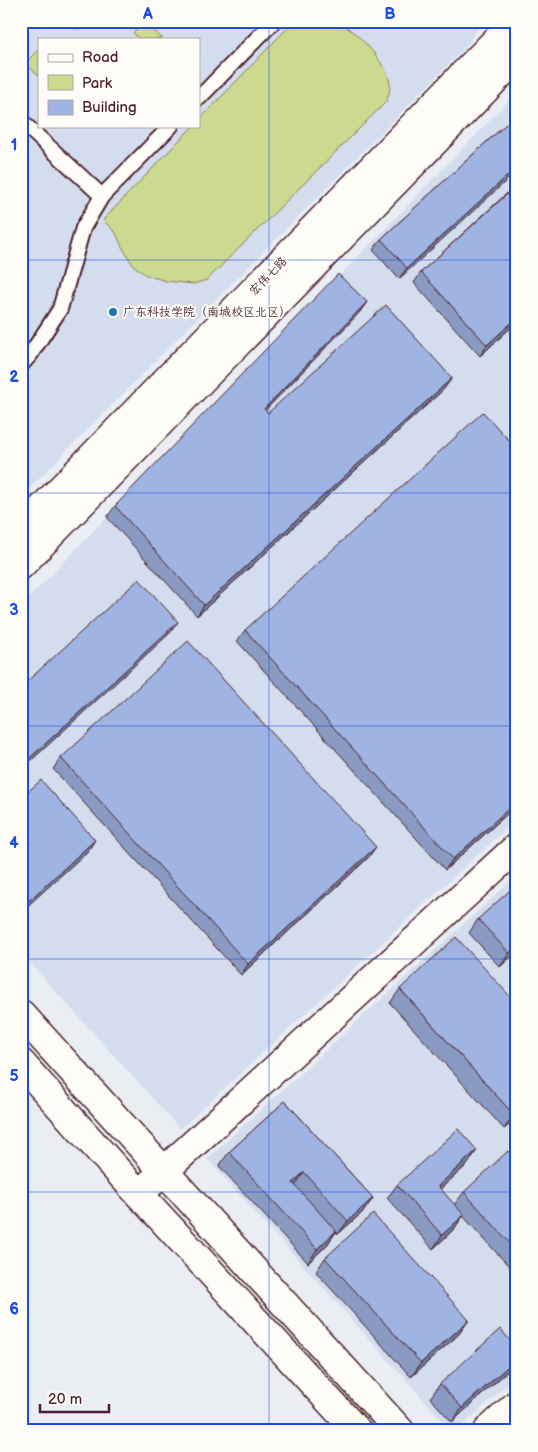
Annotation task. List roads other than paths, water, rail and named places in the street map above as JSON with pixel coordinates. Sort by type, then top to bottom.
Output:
[{"type":"street","name":"宏伟七路","points":[[21,530],[516,21]]},
{"type":"street","name":"宏伟七路","points":[[21,564],[517,57]]},
{"type":"street","points":[[139,1194],[517,847]]},
{"type":"street","points":[[21,1014],[400,1431]]},
{"type":"street","points":[[21,1063],[357,1431]]},
{"type":"street","points":[[488,1431],[517,1404]]},
{"type":"lane","points":[[200,97],[274,21]]},
{"type":"lane","points":[[21,121],[102,196]]},
{"type":"lane","points":[[21,365],[30,355],[60,309],[83,228],[102,196],[169,128]]},
{"type":"place","name":"广东科技学院（南城校区北区）","points":[[113,312]]}]
